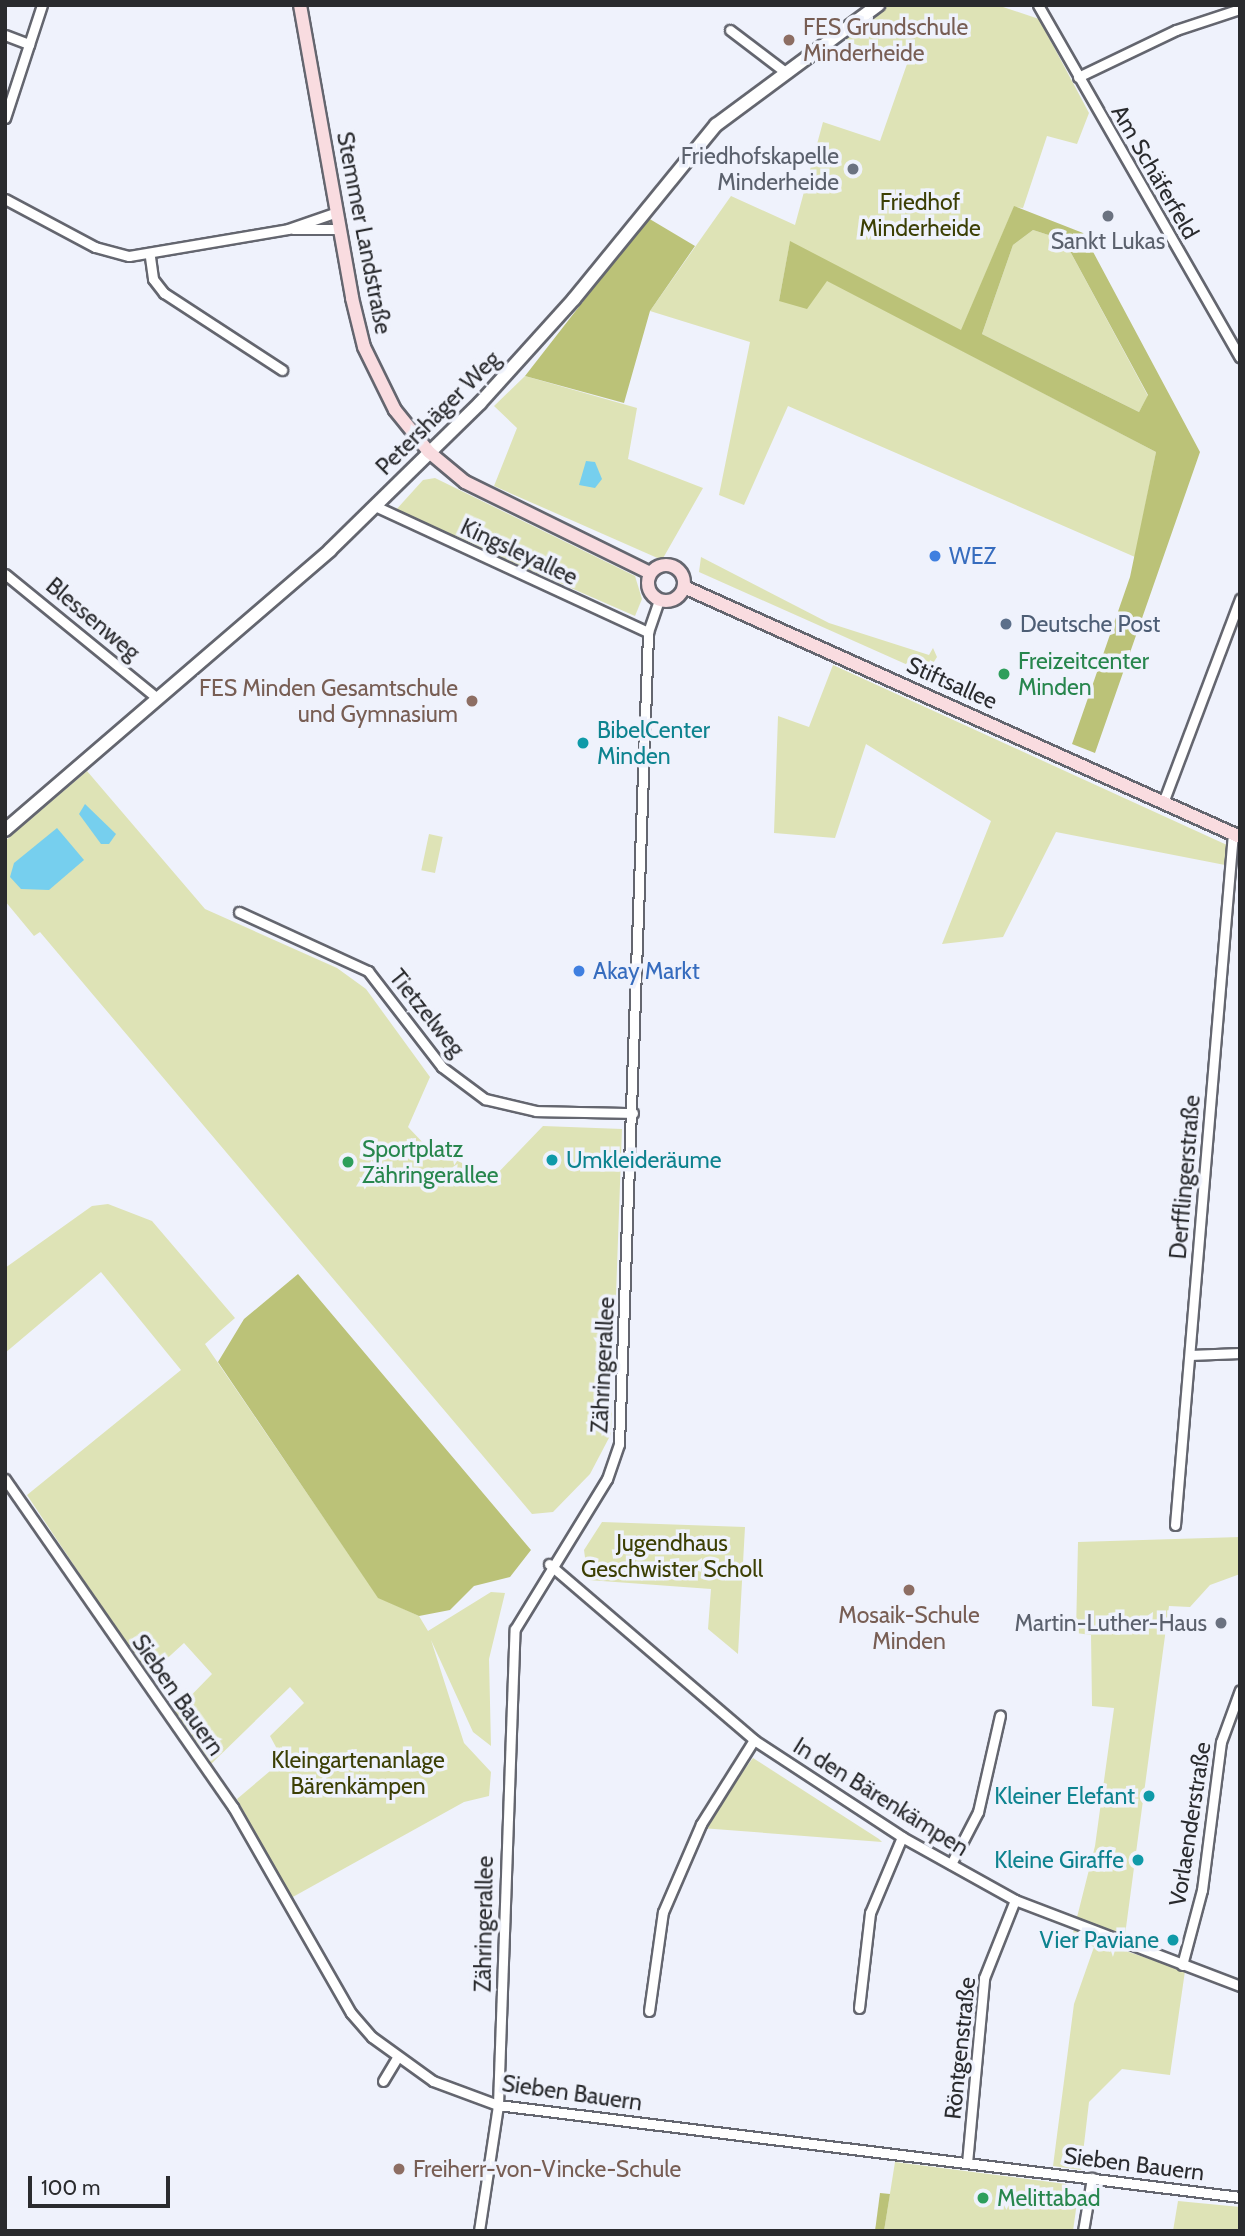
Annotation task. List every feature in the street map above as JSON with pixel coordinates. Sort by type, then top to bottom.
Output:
[{"type":"main road","name":"Stemmer Landstraße","points":[[300,5],[340,229],[365,347],[395,410],[429,453]]},
{"type":"main road","points":[[429,453],[500,502],[650,573],[675,566],[684,587],[674,599],[659,600],[649,588],[650,573]]},
{"type":"main road","name":"Stiftsallee","points":[[684,587],[1164,800],[1236,835]]},
{"type":"street","points":[[5,118],[42,5]]},
{"type":"street","name":"Am Schäferfeld","points":[[1038,5],[1078,77],[1236,340],[1240,357]]},
{"type":"street","name":"Petershäger Weg","points":[[5,830],[375,506],[429,453],[574,299],[700,141],[784,71],[871,7]]},
{"type":"street","points":[[1078,77],[1175,30],[1240,9]]},
{"type":"street","points":[[730,30],[784,71]]},
{"type":"street","points":[[5,35],[29,44]]},
{"type":"street","points":[[5,199],[95,247],[150,257],[288,229],[337,212]]},
{"type":"street","points":[[288,229],[340,229]]},
{"type":"street","points":[[150,257],[153,279],[164,293],[282,369]]},
{"type":"street","name":"Kingsleyallee","points":[[375,506],[648,632]]},
{"type":"street","name":"Blessenweg","points":[[5,575],[156,697]]},
{"type":"street","points":[[1164,800],[1240,599]]},
{"type":"street","name":"Zähringerallee","points":[[480,2231],[498,2105],[511,1656],[523,1607],[607,1479],[620,1444],[648,632],[659,600]]},
{"type":"street","name":"Derfflingerstraße","points":[[1175,1525],[1236,835]]},
{"type":"street","name":"Tietzelweg","points":[[239,912],[368,971],[442,1067],[485,1099],[537,1111],[633,1113]]},
{"type":"street","points":[[1190,1355],[1240,1353]]},
{"type":"street","name":"Sieben Bauern","points":[[5,1479],[233,1807],[351,2013],[397,2058],[433,2081],[498,2105],[1240,2197]]},
{"type":"street","name":"In den Bärenkämpen","points":[[550,1564],[754,1740],[902,1837],[1015,1900],[1240,1986]]},
{"type":"street","name":"Vorlaenderstraße","points":[[1182,1965],[1202,1890],[1221,1742],[1240,1690]]},
{"type":"street","points":[[951,1864],[981,1805],[1000,1715]]},
{"type":"street","points":[[649,2011],[663,1912],[698,1829],[754,1740]]},
{"type":"street","points":[[859,2008],[870,1913],[902,1837]]},
{"type":"street","name":"Röntgenstraße","points":[[967,2163],[984,1978],[1015,1900]]},
{"type":"street","points":[[383,2081],[397,2058]]},
{"type":"street","points":[[1083,2231],[1092,2178]]},
{"type":"green space","name":"Friedhof Minderheide","points":[[888,5],[997,5],[1039,19],[1089,113],[1077,144],[1047,136],[1023,208],[1014,207],[961,331],[790,242],[779,301],[827,280],[1156,452],[1135,557],[788,406],[744,505],[719,495],[750,342],[650,311],[731,196],[795,225],[823,122],[880,141],[907,64],[844,40]]},
{"type":"green space","points":[[1014,206],[1083,233],[1200,452],[1095,753],[1072,744],[1130,577],[1156,452],[827,281],[807,309],[779,301],[790,241],[961,330]],"holes":[[[1033,230],[1064,240],[1148,395],[1139,412],[982,334],[1013,245]]]},
{"type":"green space","points":[[648,218],[695,246],[650,311],[624,403],[525,376]]},
{"type":"green space","points":[[1033,230],[1064,240],[1148,396],[1139,412],[982,334],[1013,245]]},
{"type":"green space","points":[[525,376],[637,408],[628,459],[703,488],[662,560],[494,486],[517,428],[494,406]]},
{"type":"green space","points":[[435,478],[635,576],[642,599],[635,616],[395,511],[423,480]]},
{"type":"green space","points":[[701,557],[829,623],[929,655],[933,648],[937,657],[930,668],[919,670],[699,572]]},
{"type":"green space","points":[[833,665],[1227,845],[1225,865],[1056,832],[1003,937],[942,944],[991,821],[866,744],[835,838],[774,833],[778,716],[809,727]]},
{"type":"green space","name":"Sportplatz Zähringerallee","points":[[87,771],[205,909],[337,968],[366,989],[430,1077],[408,1127],[428,1148],[494,1177],[543,1126],[622,1129],[611,1434],[590,1474],[553,1512],[532,1514],[40,932],[34,936],[5,901],[5,841]]},
{"type":"green space","points":[[429,834],[443,837],[435,873],[421,870]]},
{"type":"green space","name":"Kleingartenanlage Bärenkämpen","points":[[108,1204],[152,1221],[235,1318],[205,1344],[378,1597],[419,1616],[428,1631],[491,1592],[505,1593],[489,1659],[491,1746],[473,1732],[431,1640],[464,1743],[491,1772],[489,1796],[464,1802],[291,1898],[237,1799],[283,1760],[270,1736],[304,1703],[290,1687],[210,1765],[174,1713],[212,1674],[184,1643],[148,1676],[27,1495],[181,1370],[101,1272],[5,1353],[5,1268],[92,1206]]},
{"type":"green space","points":[[298,1274],[531,1550],[510,1577],[474,1586],[450,1610],[419,1616],[378,1598],[218,1362],[244,1319]]},
{"type":"green space","name":"Jugendhaus Geschwister Scholl","points":[[602,1522],[745,1527],[738,1654],[708,1629],[711,1589],[588,1580],[584,1550]]},
{"type":"green space","points":[[1240,1537],[1240,1574],[1210,1585],[1190,1607],[1169,1606],[1123,1950],[1185,1971],[1170,2075],[1122,2069],[1089,2102],[1081,2170],[1053,2166],[1074,2004],[1094,1947],[1072,1937],[1095,1846],[1114,1708],[1092,1706],[1091,1635],[1076,1633],[1078,1542]]},
{"type":"green space","points":[[753,1758],[879,1839],[882,1842],[701,1828]]},
{"type":"green space","name":"Melittabad","points":[[895,2162],[1066,2184],[1077,2202],[1073,2231],[884,2231]]},
{"type":"green space","points":[[880,2193],[890,2194],[884,2231],[875,2231]]},
{"type":"green space","points":[[1178,2201],[1240,2207],[1240,2231],[1173,2231]]},
{"type":"water","points":[[586,461],[595,462],[602,479],[595,488],[579,485]]},
{"type":"water","points":[[85,804],[116,834],[109,844],[101,844],[79,814]]},
{"type":"water","points":[[57,828],[84,860],[49,890],[21,889],[10,877],[14,863]]},
{"type":"place","name":"FES Grundschule Minderheide","points":[[789,40]]},
{"type":"place","name":"Friedhofskapelle Minderheide","points":[[853,169]]},
{"type":"place","name":"Sankt Lukas","points":[[1108,216]]},
{"type":"place","name":"WEZ","points":[[935,556]]},
{"type":"place","name":"Deutsche Post","points":[[1006,624]]},
{"type":"place","name":"Freizeitcenter Minden","points":[[1004,674]]},
{"type":"place","name":"FES Minden Gesamtschule und Gymnasium","points":[[472,701]]},
{"type":"place","name":"BibelCenter Minden","points":[[583,743]]},
{"type":"place","name":"Akay Markt","points":[[579,971]]},
{"type":"place","name":"Umkleideräume","points":[[552,1160]]},
{"type":"place","name":"Sportplatz Zähringerallee","points":[[348,1162]]},
{"type":"place","name":"Mosaik-Schule Minden","points":[[909,1590]]},
{"type":"place","name":"Martin-Luther-Haus","points":[[1221,1623]]},
{"type":"place","name":"Kleiner Elefant","points":[[1149,1796]]},
{"type":"place","name":"Kleine Giraffe","points":[[1138,1860]]},
{"type":"place","name":"Vier Paviane","points":[[1173,1940]]},
{"type":"place","name":"Freiherr-von-Vincke-Schule","points":[[399,2169]]},
{"type":"place","name":"Melittabad","points":[[983,2198]]}]
